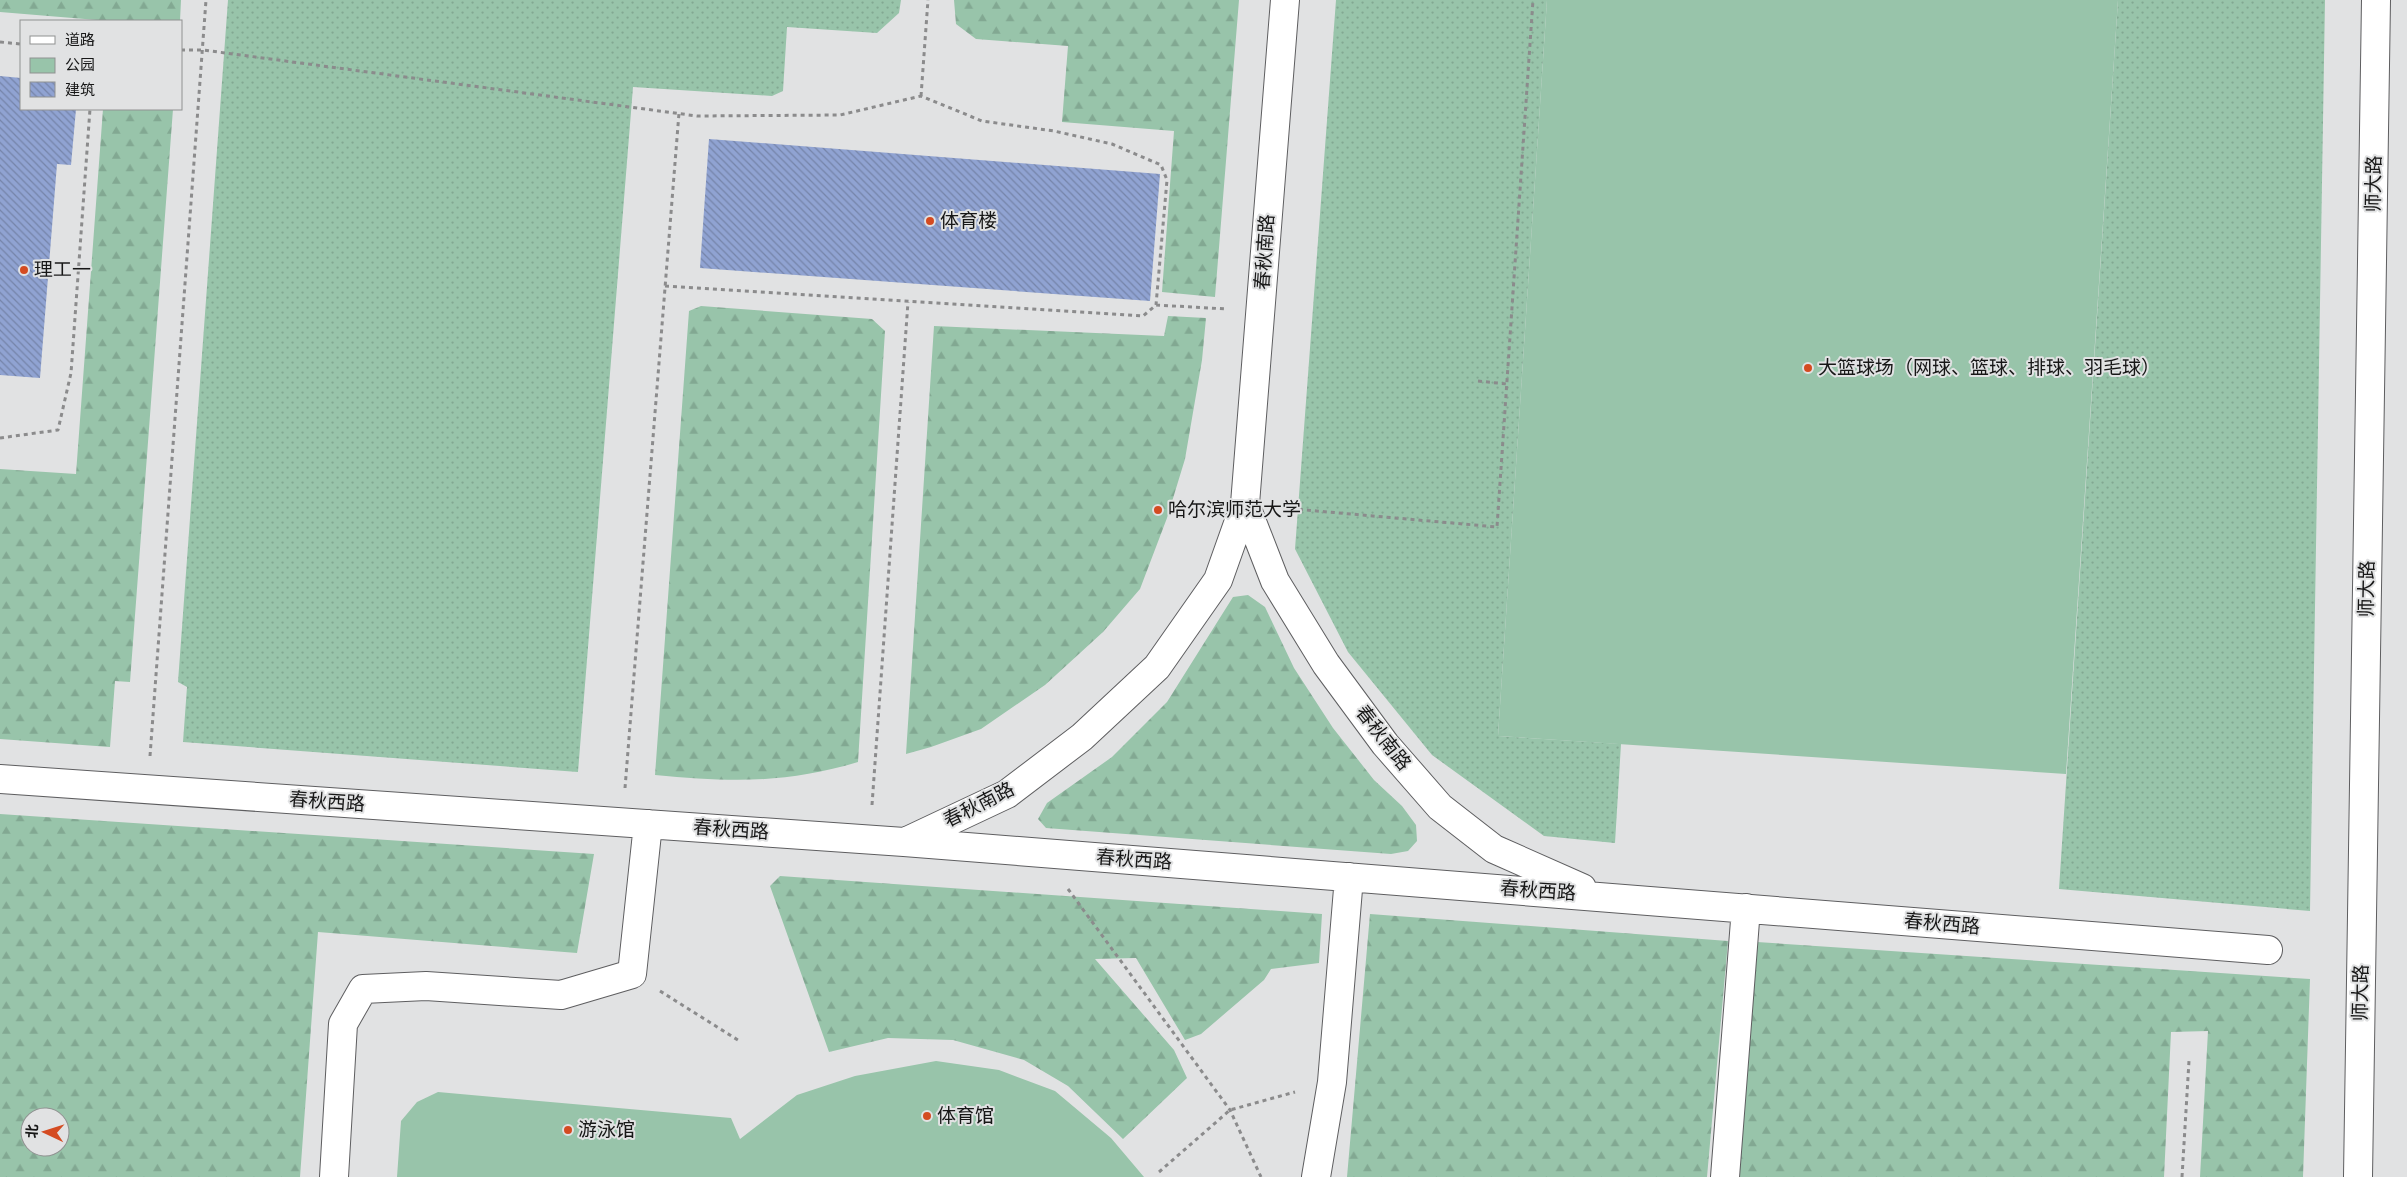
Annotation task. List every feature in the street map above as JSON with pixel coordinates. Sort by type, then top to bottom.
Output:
[{"type":"street","name":"春秋南路","points":[[904,842],[1007,794],[1082,737],[1157,667],[1218,580],[1245,504],[1285,0]]},
{"type":"street","name":"师大路","points":[[2358,1177],[2376,0]]},
{"type":"street","name":"春秋南路","points":[[1245,504],[1275,581],[1326,664],[1385,744],[1440,807],[1494,849],[1600,896]]},
{"type":"street","name":"春秋西路","points":[[0,779],[904,842],[2268,950]]},
{"type":"street","points":[[334,1177],[343,1024],[363,989],[426,986],[561,996],[632,974],[635,824]]},
{"type":"street","points":[[1316,1177],[1332,1082],[1349,876]]},
{"type":"street","points":[[1726,1177],[1746,908]]},
{"type":"path","points":[[148,789],[206,0]]},
{"type":"path","points":[[921,96],[928,0]]},
{"type":"path","points":[[1245,504],[1497,528],[1533,0]]},
{"type":"path","points":[[0,42],[20,44]]},
{"type":"path","points":[[182,50],[202,50],[697,116],[840,115],[921,96],[982,121],[1054,131],[1112,144],[1161,165],[1167,180],[1156,305]]},
{"type":"path","points":[[0,438],[58,430],[70,374],[90,110]]},
{"type":"path","points":[[635,824],[665,286],[679,113]]},
{"type":"path","points":[[665,286],[1143,316],[1156,305],[1261,310]]},
{"type":"path","points":[[870,840],[908,302]]},
{"type":"path","points":[[1478,382],[1507,384]]},
{"type":"path","points":[[1040,853],[1230,1110],[1261,1177]]},
{"type":"path","points":[[632,974],[741,1042]]},
{"type":"path","points":[[2182,1177],[2189,1061]]},
{"type":"path","points":[[1159,1172],[1230,1110],[1332,1082]]},
{"type":"green space","points":[[0,0],[181,0],[180,20],[97,20],[0,12]]},
{"type":"green space","points":[[228,0],[901,0],[899,13],[877,33],[787,27],[783,91],[772,96],[633,87],[578,772],[183,742],[187,687],[178,682]]},
{"type":"green space","points":[[954,0],[1239,0],[1215,297],[1162,292],[1174,131],[1062,122],[1068,46],[976,39],[956,24]]},
{"type":"green space","points":[[1336,0],[1547,0],[1498,736],[1621,744],[1615,843],[1544,836],[1432,755],[1348,652],[1295,549]]},
{"type":"green space","name":"大篮球场（网球、篮球、排球、羽毛球）","points":[[1547,0],[2118,0],[2066,774],[1498,736]]},
{"type":"green space","points":[[2118,0],[2325,0],[2310,911],[2059,889]]},
{"type":"green space","points":[[103,110],[173,110],[130,682],[115,681],[110,747],[0,739],[0,469],[76,474]]},
{"type":"green space","points":[[701,306],[872,319],[885,331],[858,762],[781,778],[733,780],[655,775],[689,311]]},
{"type":"green space","points":[[1168,316],[1206,318],[1202,360],[1185,459],[1167,518],[1140,589],[1103,632],[1045,685],[981,729],[906,754],[934,326],[1164,336]]},
{"type":"green space","points":[[1248,595],[1265,607],[1294,668],[1333,728],[1374,780],[1402,806],[1416,825],[1417,841],[1408,851],[1391,854],[1046,828],[1038,819],[1047,803],[1112,757],[1167,702],[1233,597]]},
{"type":"green space","points":[[0,814],[594,854],[577,953],[318,932],[300,1177],[0,1177]]},
{"type":"green space","points":[[780,876],[1322,914],[1319,963],[1271,969],[1264,980],[1201,1034],[1185,1040],[1136,958],[1095,959],[1174,1050],[1187,1078],[1123,1139],[1068,1086],[1024,1060],[953,1040],[888,1038],[829,1052],[770,886]]},
{"type":"green space","points":[[1370,914],[1728,941],[1707,1177],[1347,1177]]},
{"type":"green space","points":[[1757,942],[2310,979],[2303,1177],[2200,1177],[2208,1031],[2171,1032],[2164,1177],[1739,1177]]},
{"type":"green space","points":[[936,1061],[999,1070],[1055,1091],[1111,1138],[1144,1177],[397,1177],[401,1121],[417,1102],[438,1092],[731,1118],[740,1139],[797,1095],[855,1076]]},
{"type":"building","name":"理工一","points":[[0,76],[20,78],[20,110],[76,110],[71,165],[57,164],[40,378],[0,375]]},
{"type":"building","name":"体育楼","points":[[709,139],[1160,174],[1150,301],[700,268]]},
{"type":"place","name":"体育楼","points":[[930,221]]},
{"type":"place","name":"理工一","points":[[24,270]]},
{"type":"place","name":"大篮球场（网球、篮球、排球、羽毛球）","points":[[1808,368]]},
{"type":"place","name":"哈尔滨师范大学","points":[[1158,510]]},
{"type":"place","name":"体育馆","points":[[927,1116]]},
{"type":"place","name":"游泳馆","points":[[568,1130]]}]
